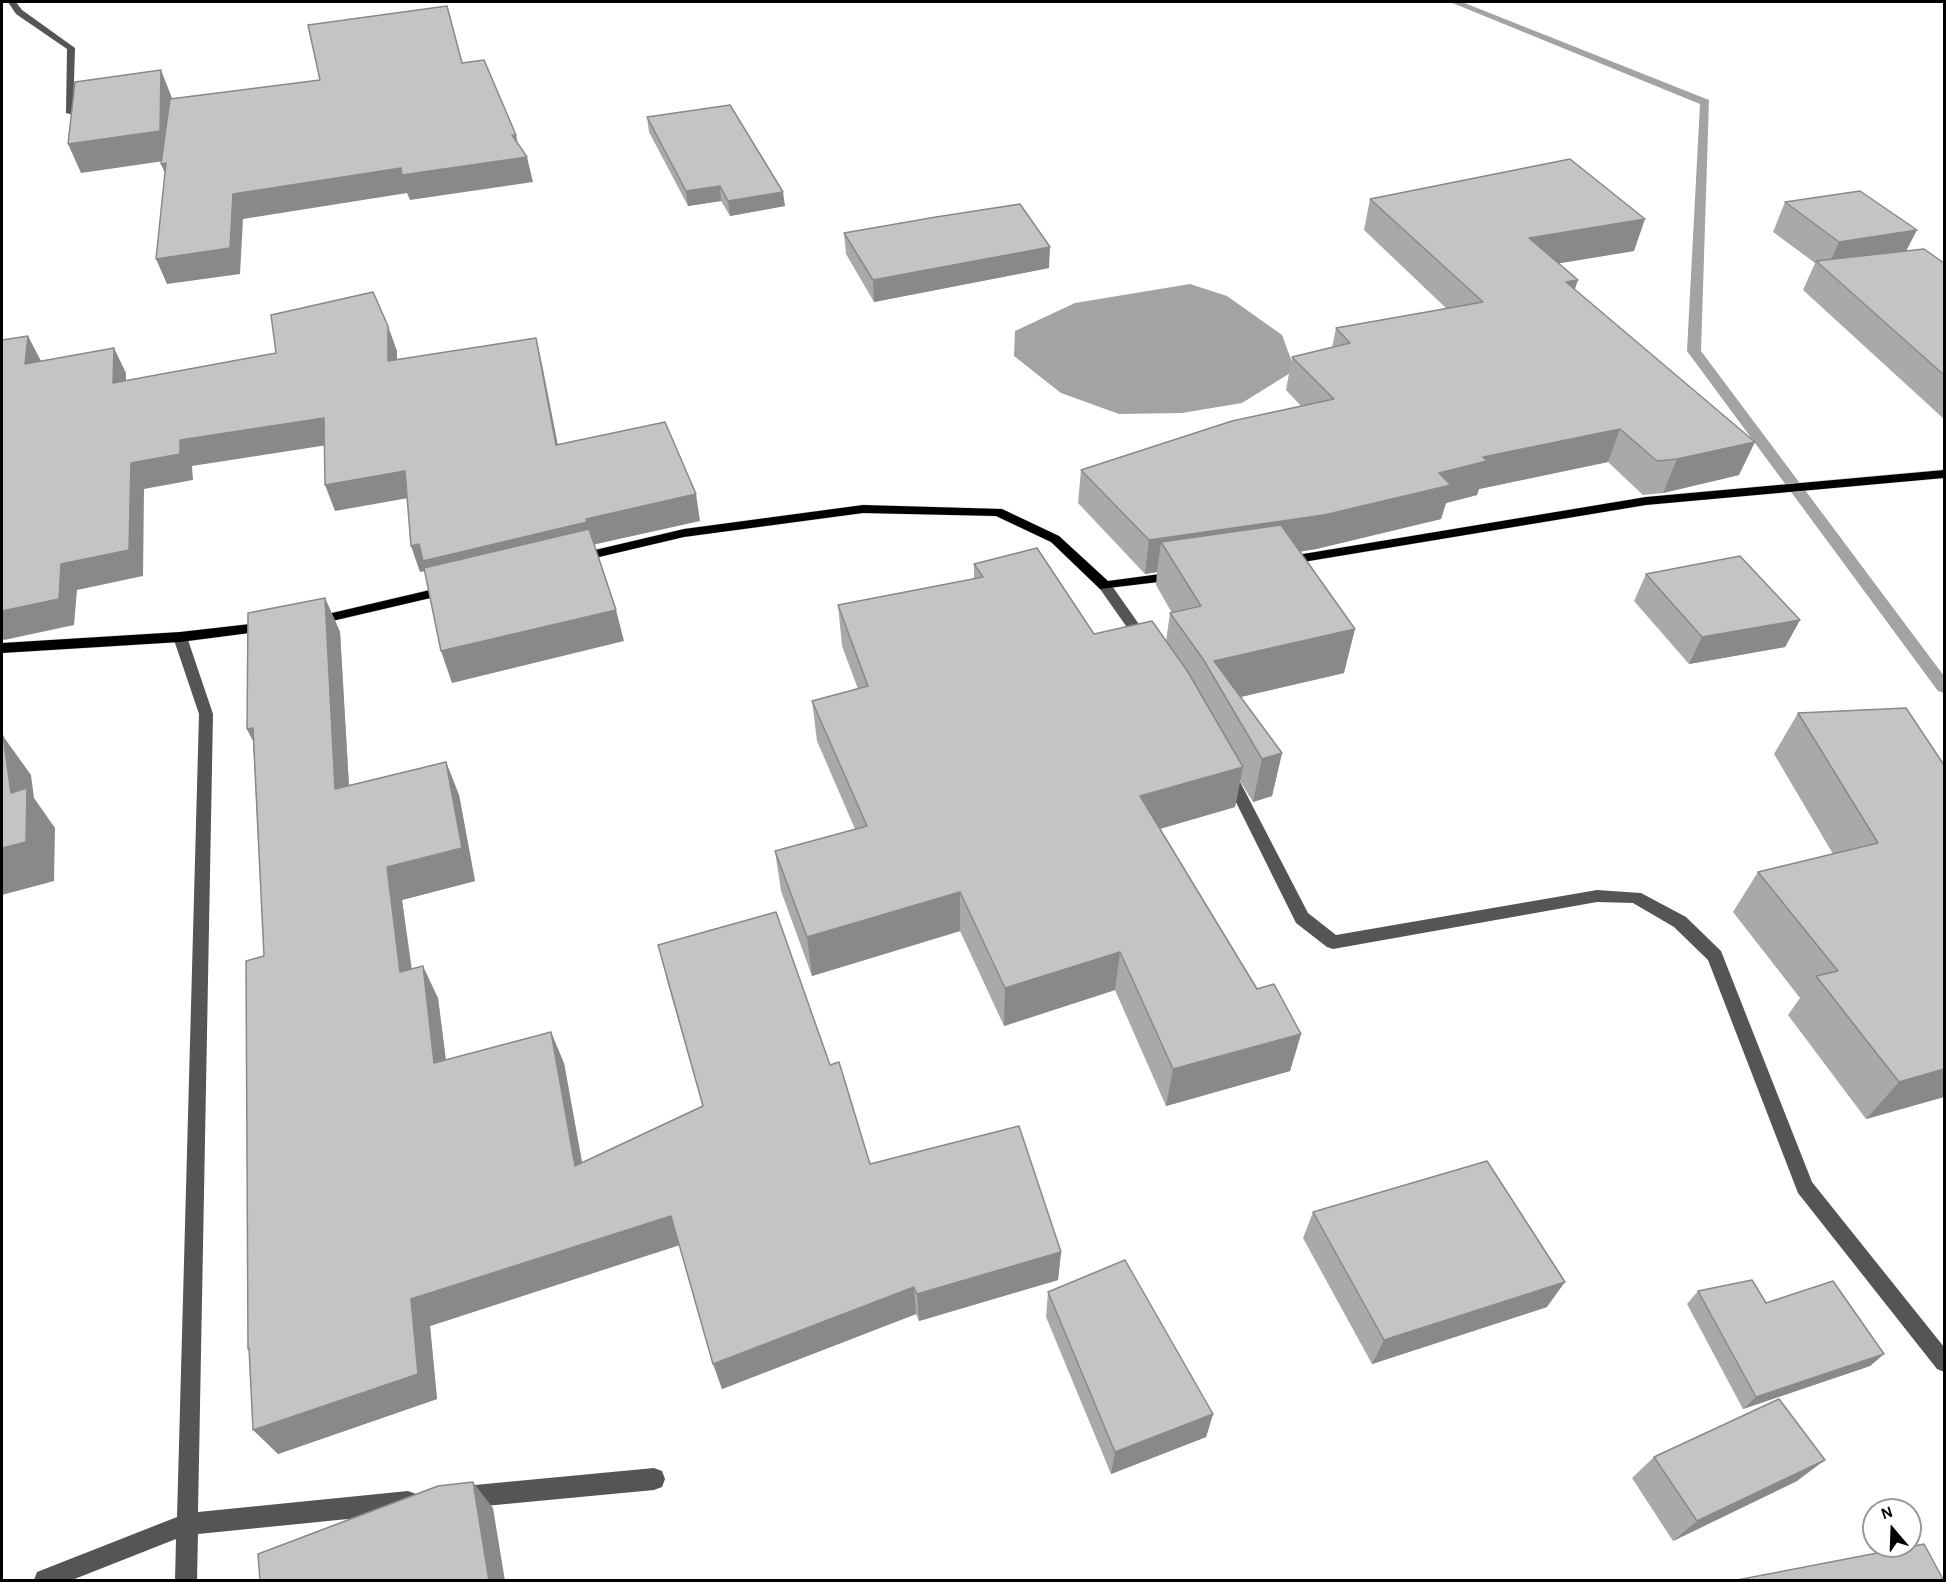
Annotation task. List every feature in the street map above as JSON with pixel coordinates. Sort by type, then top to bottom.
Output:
[{"type":"main road","points":[[1266,563],[1646,501],[1944,474]]},
{"type":"main road","points":[[570,560],[684,533],[863,509],[998,512],[1055,539],[1106,586],[1186,575]]},
{"type":"main road","points":[[307,622],[456,588]]},
{"type":"main road","points":[[2,648],[180,637],[284,625]]},
{"type":"street","points":[[12,2],[19,12],[71,48],[70,113]]},
{"type":"street","points":[[1106,586],[1150,652]]},
{"type":"street","points":[[180,637],[206,714],[186,1581]]},
{"type":"street","points":[[1219,758],[1302,918],[1333,942],[1597,896],[1635,897],[1680,922],[1715,956],[1805,1187],[1944,1362]]},
{"type":"street","points":[[45,1581],[187,1524],[654,1479]]},
{"type":"shaded area","points":[[1190,284],[1227,296],[1282,335],[1295,370],[1242,403],[1182,413],[1119,414],[1061,393],[1014,356],[1015,331],[1075,303]]},
{"type":"building","points":[[447,6],[462,63],[484,60],[516,135],[512,135],[527,157],[402,175],[401,168],[233,194],[230,248],[156,259],[166,163],[161,164],[170,99],[320,80],[308,25]]},
{"type":"building","points":[[161,70],[160,131],[68,144],[75,82]]},
{"type":"building","points":[[730,105],[783,192],[728,201],[720,186],[686,191],[647,117]]},
{"type":"building","points":[[1570,159],[1645,219],[1529,238],[1578,280],[1566,282],[1755,442],[1677,459],[1657,461],[1620,429],[1483,457],[1487,461],[1439,473],[1451,485],[1324,515],[1149,540],[1081,470],[1232,421],[1334,399],[1292,357],[1350,343],[1336,328],[1483,302],[1370,199]]},
{"type":"building","points":[[1860,191],[1917,230],[1839,242],[1785,202]]},
{"type":"building","points":[[1020,204],[1050,247],[873,280],[844,233],[936,217]]},
{"type":"building","points":[[1924,249],[1944,263],[1944,375],[1816,261]]},
{"type":"building","points":[[373,292],[388,326],[388,361],[536,338],[556,445],[665,422],[696,494],[586,519],[587,522],[423,561],[419,544],[411,546],[405,471],[325,485],[324,418],[180,440],[180,454],[131,463],[129,550],[61,564],[59,599],[2,611],[2,340],[28,336],[25,364],[114,348],[113,383],[276,353],[271,315]]},
{"type":"building","points":[[1281,525],[1355,629],[1214,661],[1282,753],[1262,759],[1203,659],[1170,613],[1201,606],[1161,542]]},
{"type":"building","points":[[589,529],[616,610],[441,651],[424,568]]},
{"type":"building","points":[[1037,548],[1094,634],[1152,621],[1188,672],[1243,767],[1140,796],[1257,989],[1274,984],[1301,1034],[1173,1069],[1120,952],[1005,988],[960,892],[807,937],[775,851],[867,826],[812,701],[868,686],[838,605],[983,577],[974,564]]},
{"type":"building","points":[[1740,556],[1800,620],[1702,637],[1646,574]]},
{"type":"building","points":[[325,598],[335,789],[446,762],[462,848],[387,867],[400,972],[423,966],[434,1063],[551,1032],[575,1166],[703,1106],[658,945],[776,912],[830,1065],[839,1062],[870,1164],[1019,1126],[1061,1252],[917,1294],[914,1287],[713,1364],[671,1216],[411,1299],[418,1374],[253,1430],[248,1349],[246,961],[264,956],[253,728],[247,729],[248,613]]},
{"type":"building","points":[[1906,708],[1944,765],[1944,1069],[1899,1082],[1816,976],[1838,971],[1758,872],[1878,843],[1798,713]]},
{"type":"building","points":[[2,736],[11,793],[27,788],[26,842],[2,848]]},
{"type":"building","points":[[1487,1161],[1565,1282],[1384,1340],[1313,1212]]},
{"type":"building","points":[[1125,1260],[1213,1414],[1115,1452],[1048,1292]]},
{"type":"building","points":[[1752,1280],[1766,1303],[1833,1281],[1884,1354],[1756,1397],[1698,1291]]},
{"type":"building","points":[[1779,1399],[1825,1460],[1697,1521],[1654,1457]]},
{"type":"building","points":[[473,1482],[489,1581],[260,1581],[258,1554],[438,1486]]},
{"type":"building","points":[[1922,1544],[1924,1544],[1944,1581],[1732,1581],[1862,1556],[1862,1558],[1922,1558]]},
{"type":"waterway","points":[[1455,2],[1705,102],[1694,351],[1944,687]]}]
